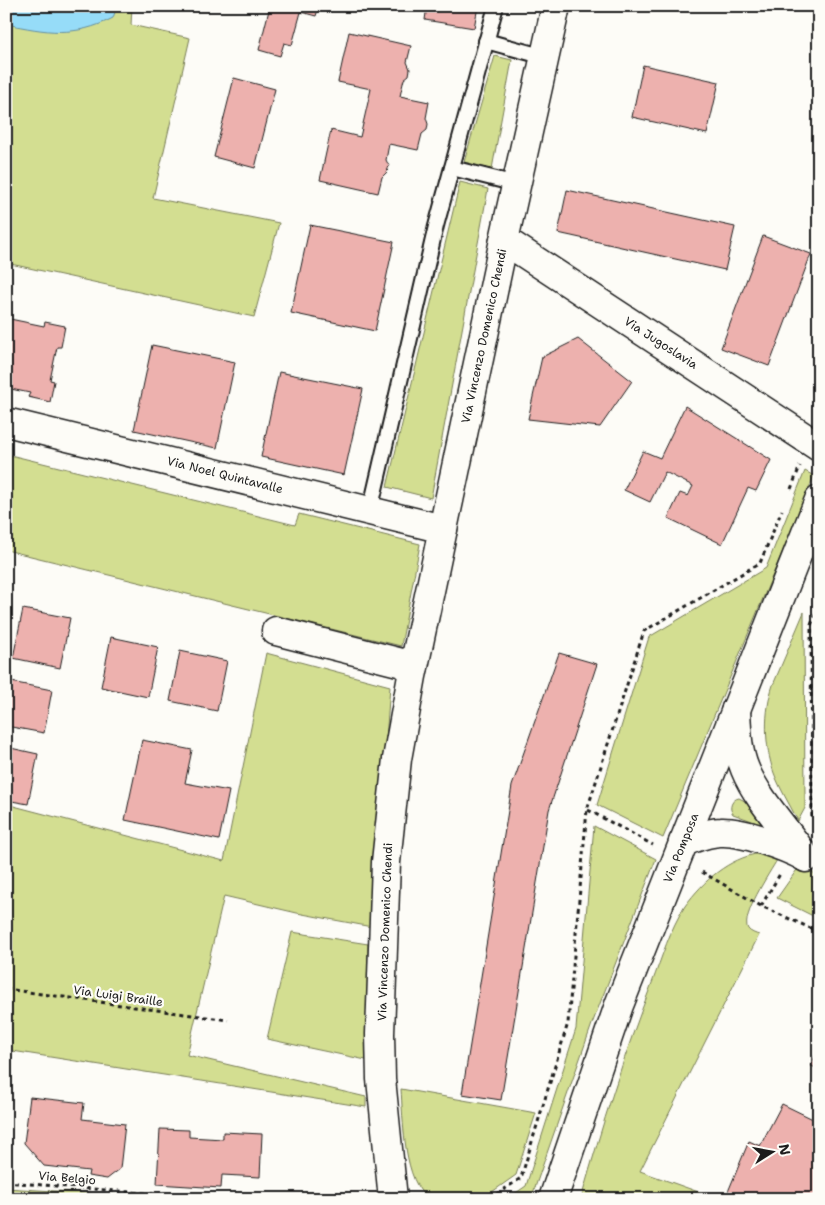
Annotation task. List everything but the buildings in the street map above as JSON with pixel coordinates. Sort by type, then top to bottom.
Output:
[{"type":"street","name":"Via Vincenzo Domenico Chendi","points":[[393,1199],[381,1079],[380,1034],[382,942],[391,807],[402,725],[504,240],[556,6]]},
{"type":"street","name":"Via Jugoslavia","points":[[504,240],[814,444]]},
{"type":"street","name":"Via Noel Quintavalle","points":[[6,422],[443,529]]},
{"type":"street","name":"Via Pomposa","points":[[553,1199],[619,1005],[819,500]]},
{"type":"street","points":[[276,631],[414,666]]},
{"type":"street","points":[[736,709],[737,736],[744,769],[752,784],[812,862]]},
{"type":"street","points":[[683,842],[711,833],[728,832],[767,841],[794,851],[812,862]]},
{"type":"lane","points":[[370,511],[436,226],[496,6]]},
{"type":"lane","points":[[486,41],[545,57]]},
{"type":"lane","points":[[452,168],[516,184]]},
{"type":"path","points":[[787,498],[814,444]]},
{"type":"path","points":[[490,1199],[521,1178],[568,1023],[587,810],[644,631],[760,562],[783,507]]},
{"type":"path","points":[[812,820],[811,625],[819,606]]},
{"type":"path","name":"Via Luigi Braille","points":[[6,989],[228,1020]]},
{"type":"path","name":"Via Belgio","points":[[6,1182],[216,1199]]},
{"type":"green space","points":[[6,6],[132,6],[131,25],[190,38],[153,198],[279,223],[254,317],[6,263]]},
{"type":"green space","points":[[495,56],[512,60],[492,169],[464,162]]},
{"type":"green space","points":[[460,182],[488,189],[431,498],[387,487]]},
{"type":"green space","points":[[6,454],[295,525],[299,514],[420,544],[401,646],[6,550]]},
{"type":"green space","points":[[805,471],[814,476],[663,838],[597,805],[649,637],[766,568]]},
{"type":"green space","points":[[804,612],[805,808],[798,821],[774,773],[768,751],[766,729],[768,706],[773,685]]},
{"type":"green space","points":[[266,653],[390,686],[372,927],[297,913],[224,896],[187,1055],[366,1097],[366,1107],[6,1050],[6,804],[224,861]]},
{"type":"green space","points":[[739,798],[779,831],[733,814],[732,804],[734,800]]},
{"type":"green space","points":[[594,826],[656,859],[592,1024],[531,1199],[507,1199],[526,1186],[576,1029]]},
{"type":"green space","points":[[760,853],[777,860],[757,894],[748,915],[748,929],[759,935],[640,1171],[718,1199],[581,1199],[605,1117],[632,1036],[675,924],[685,906],[709,879],[737,860]]},
{"type":"green space","points":[[801,864],[819,877],[819,919],[777,898]]},
{"type":"green space","points":[[292,932],[368,944],[366,1060],[267,1039]]},
{"type":"green space","points":[[401,1089],[536,1113],[516,1175],[482,1199],[430,1199],[421,1191],[414,1180],[409,1165],[404,1132]]},
{"type":"green space","points":[[6,1188],[134,1196],[133,1199],[6,1199]]},
{"type":"water","points":[[6,6],[117,6],[113,18],[86,28],[60,32],[6,24]]}]
